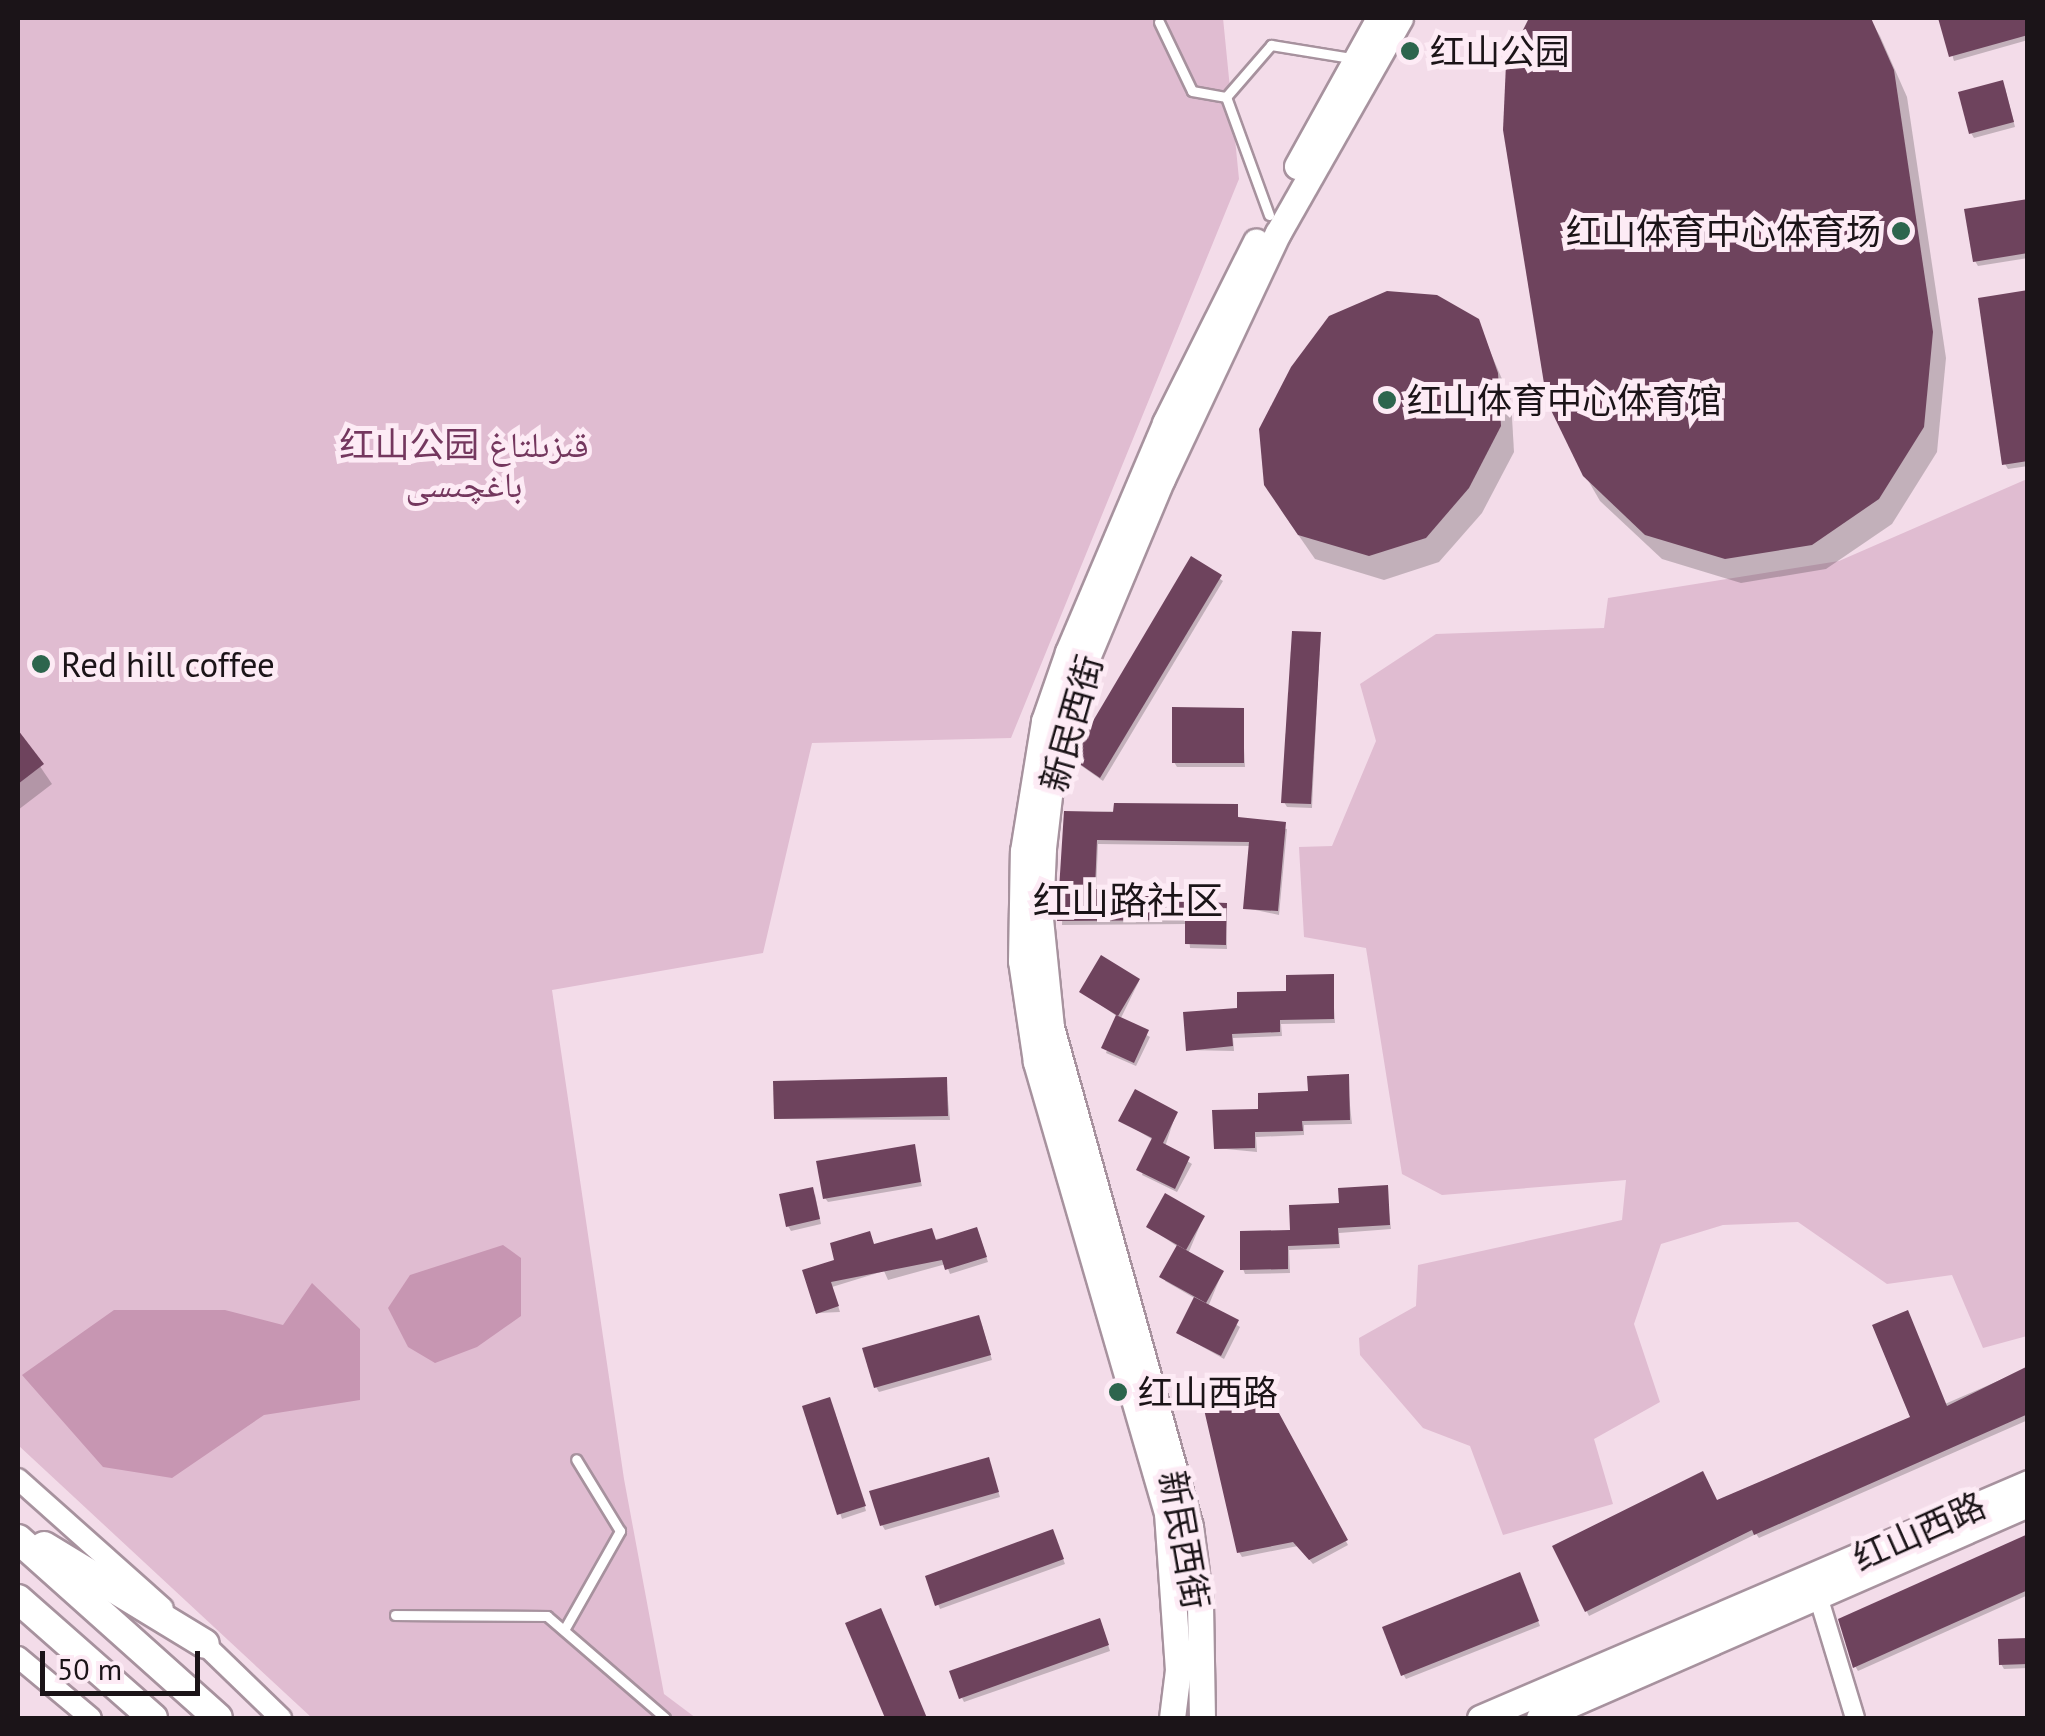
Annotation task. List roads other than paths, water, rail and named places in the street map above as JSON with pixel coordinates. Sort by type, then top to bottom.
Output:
[{"type":"highway","points":[[18,1529],[205,1644]]},
{"type":"highway","points":[[18,1539],[218,1718]]},
{"type":"highway","points":[[18,1599],[154,1718]]},
{"type":"main road","name":"新民西街","points":[[1172,1718],[1178,1670],[1166,1513],[1036,1062],[1021,961],[1023,851],[1044,722],[1068,652],[1165,423],[1269,215],[1379,18]]},
{"type":"main road","name":"新民西街","points":[[1202,1718],[1200,1603],[1190,1526],[1048,1014],[1040,918],[1051,778],[1078,676],[1162,479],[1278,233],[1400,18]]},
{"type":"main road","name":"红山西路","points":[[1480,1718],[2028,1483]]},
{"type":"main road","name":"红山西路","points":[[1538,1718],[2028,1504]]},
{"type":"street","points":[[18,1480],[205,1644],[282,1718]]},
{"type":"street","points":[[1818,1596],[1855,1718]]},
{"type":"street","points":[[18,1658],[91,1718]]},
{"type":"lane","points":[[1159,22],[1192,91],[1226,97]]},
{"type":"lane","points":[[1226,97],[1271,45],[1359,59]]},
{"type":"lane","points":[[1226,97],[1269,215]]},
{"type":"lane","points":[[564,1630],[620,1532],[576,1458]]},
{"type":"lane","points":[[395,1616],[547,1616],[666,1718]]},
{"type":"place","name":"红山公园","points":[[1410,51]]},
{"type":"place","name":"红山体育中心体育场","points":[[1901,231]]},
{"type":"place","name":"红山体育中心体育馆","points":[[1387,400]]},
{"type":"place","name":"Red hill coffee","points":[[41,664]]},
{"type":"place","name":"红山西路","points":[[1118,1392]]},
{"type":"district","name":"红山路社区","points":[[1128,900]]},
{"type":"park label","name":"红山公园 قىزىلتاغ باغچىسى","points":[[464,464]]}]
